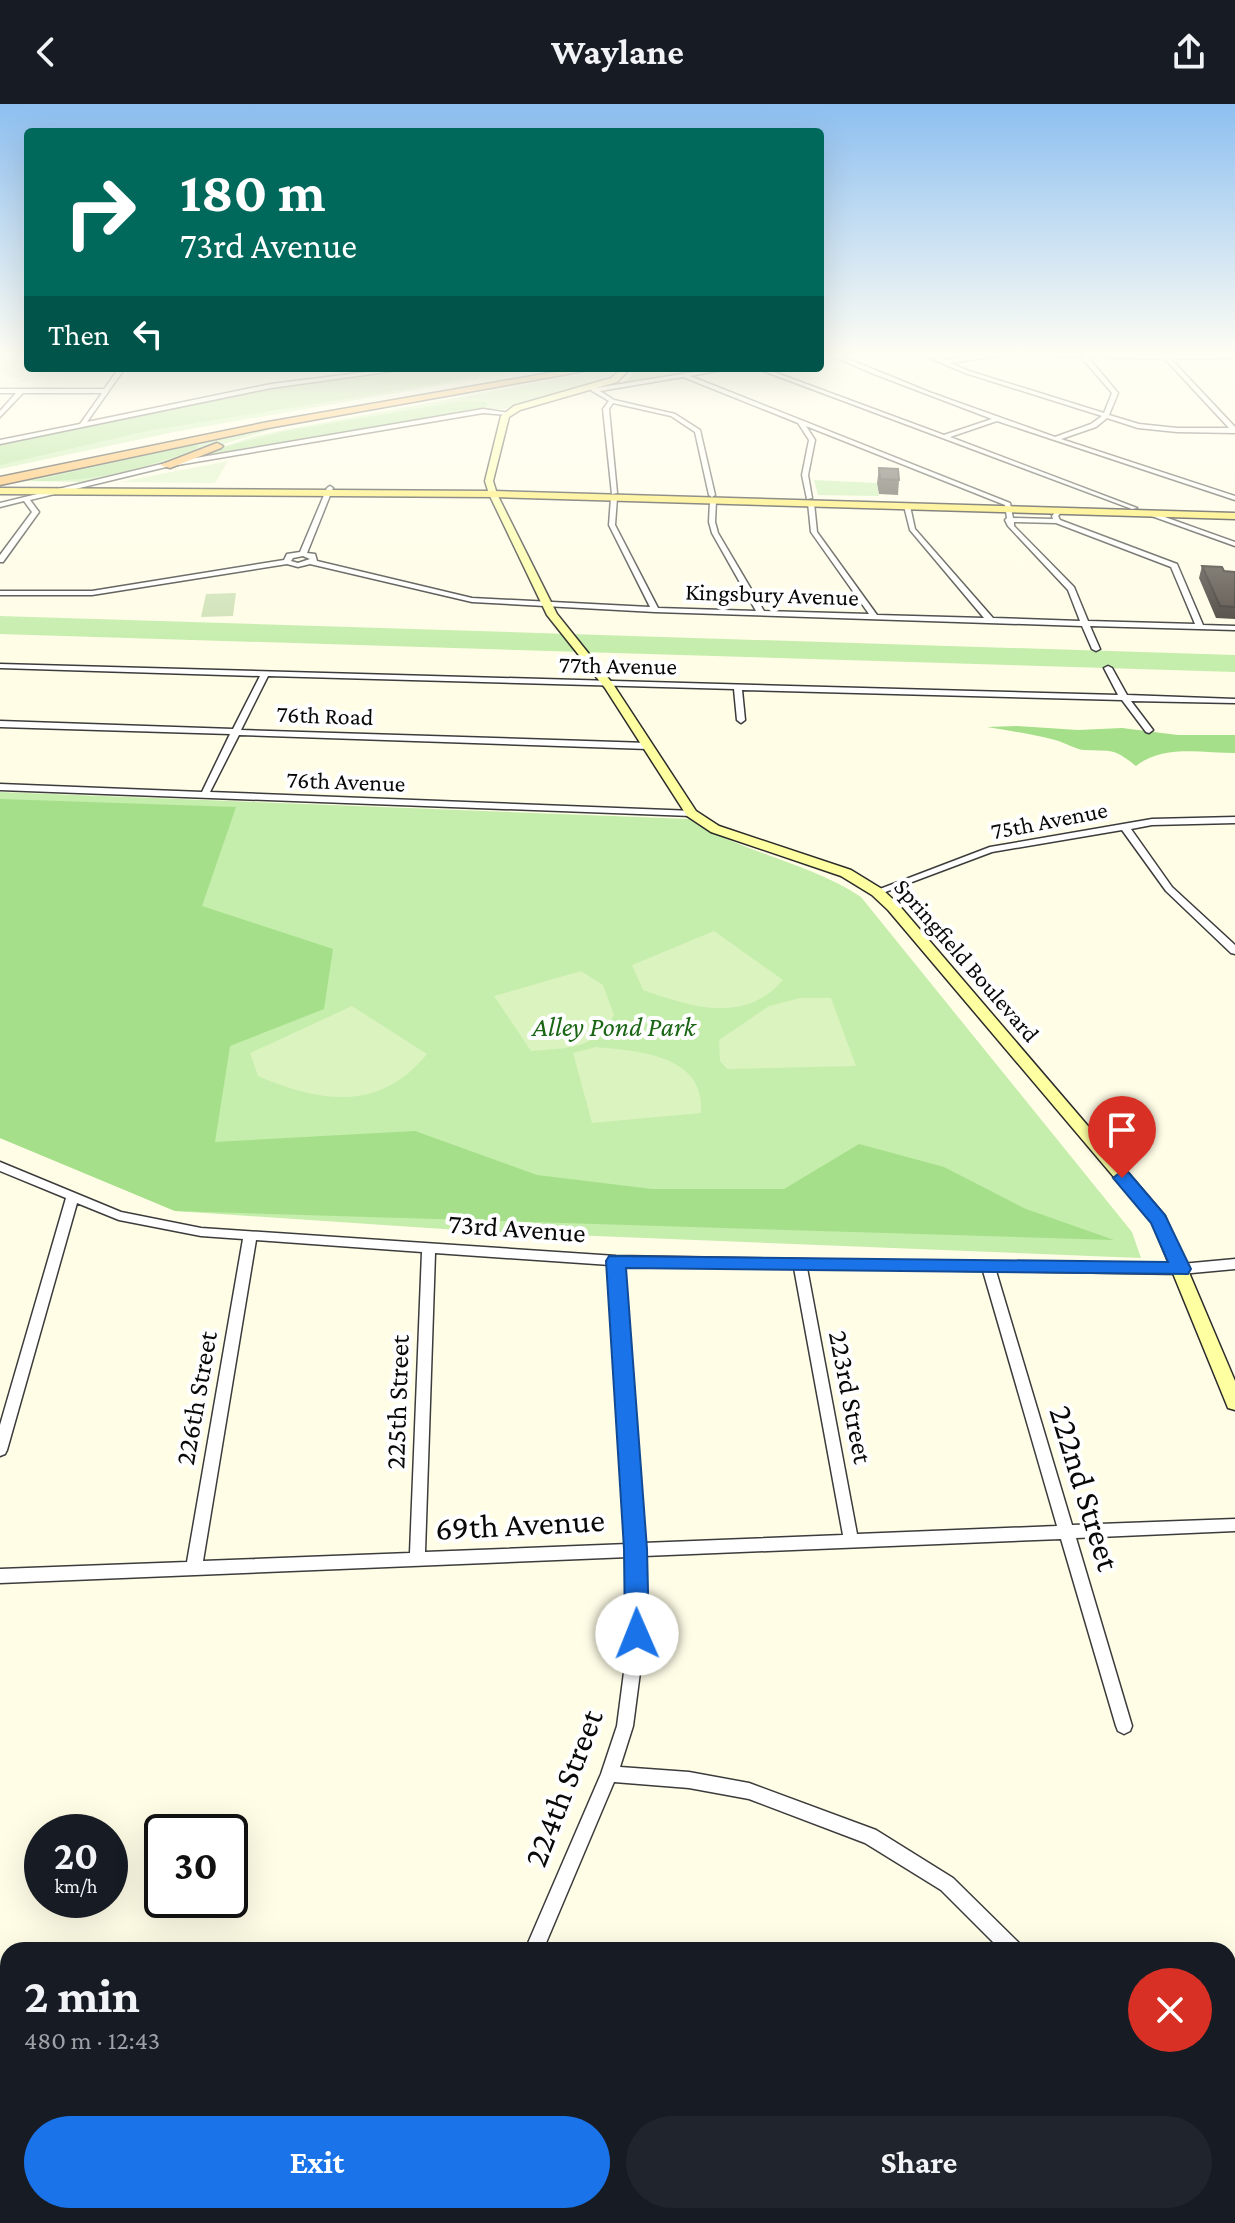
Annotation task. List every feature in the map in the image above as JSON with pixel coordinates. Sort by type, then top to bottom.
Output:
[{"type":"highway","points":[[0,473],[108,451]]},
{"type":"highway","points":[[0,486],[23,476],[144,451]]},
{"type":"highway","points":[[166,465],[202,451]]},
{"type":"main road","points":[[492,492],[489,481],[497,451]]},
{"type":"main road","points":[[0,486],[329,491]]},
{"type":"main road","points":[[0,486],[61,491],[614,495],[810,501],[1059,516],[1231,512]]},
{"type":"main road","name":"Springfield Boulevard","points":[[492,492],[552,615],[609,686],[691,813],[715,829],[846,873],[877,892],[1159,1220],[1235,1403]]},
{"type":"main road","points":[[1231,512],[1234,498]]},
{"type":"main road","points":[[810,501],[1008,511],[1134,508],[1231,512]]},
{"type":"street","points":[[0,505],[166,465],[249,451]]},
{"type":"street","points":[[610,451],[614,495],[612,525],[655,610]]},
{"type":"street","points":[[702,451],[712,498],[715,533],[762,614]]},
{"type":"street","points":[[810,451],[805,475],[814,532],[875,617]]},
{"type":"street","points":[[874,451],[1008,511],[1011,526],[1071,589],[1096,649]]},
{"type":"street","points":[[982,451],[1134,508]]},
{"type":"street","points":[[1091,451],[1234,498]]},
{"type":"street","points":[[303,554],[329,491]]},
{"type":"street","points":[[0,560],[36,512],[26,499]]},
{"type":"street","points":[[907,506],[912,529],[991,621]]},
{"type":"street","points":[[1148,513],[1235,544]]},
{"type":"street","points":[[1059,516],[1174,566],[1200,627]]},
{"type":"street","points":[[0,593],[92,593],[287,562],[298,565],[312,562],[314,558],[303,554],[290,556],[287,562]]},
{"type":"street","name":"Kingsbury Avenue","points":[[312,562],[472,600],[762,614],[1235,628]]},
{"type":"street","name":"77th Avenue","points":[[0,666],[609,686],[1235,701]]},
{"type":"street","points":[[1108,668],[1123,696],[1149,730]]},
{"type":"street","points":[[204,796],[264,675]]},
{"type":"street","points":[[738,687],[741,720]]},
{"type":"street","name":"76th Road","points":[[0,724],[648,746]]},
{"type":"street","name":"76th Avenue","points":[[0,787],[691,813]]},
{"type":"street","name":"75th Avenue","points":[[877,892],[990,850],[1171,820],[1235,820]]},
{"type":"street","points":[[1124,826],[1169,889],[1235,951]]},
{"type":"street","name":"73rd Avenue","points":[[0,1166],[119,1216],[164,1226],[250,1236],[616,1261],[1181,1269],[1235,1264]]},
{"type":"street","points":[[0,1450],[72,1198]]},
{"type":"street","name":"226th Street","points":[[194,1568],[250,1236]]},
{"type":"street","name":"225th Street","points":[[417,1559],[429,1248]]},
{"type":"street","name":"224th Street","points":[[537,1942],[609,1774],[625,1726],[637,1634],[636,1549],[616,1261]]},
{"type":"street","name":"223rd Street","points":[[800,1264],[851,1540]]},
{"type":"street","name":"222nd Street","points":[[988,1267],[1124,1726]]},
{"type":"street","name":"69th Avenue","points":[[0,1576],[1235,1525]]},
{"type":"street","points":[[609,1774],[689,1780],[749,1791],[870,1836],[947,1884],[1006,1942]]},
{"type":"green space","points":[[0,451],[85,451],[0,469]]},
{"type":"green space","points":[[0,451],[61,451],[0,465]]},
{"type":"green space","points":[[164,451],[200,451],[85,482],[19,481]]},
{"type":"green space","points":[[166,451],[192,451],[115,473],[32,481]]},
{"type":"green space","points":[[212,451],[231,451],[195,457]]},
{"type":"green space","points":[[228,461],[215,483],[120,482]]},
{"type":"green space","points":[[814,480],[877,483],[879,496],[818,495]]},
{"type":"green space","points":[[236,593],[233,616],[201,617],[206,594]]},
{"type":"green space","points":[[0,616],[1235,655],[1235,672],[0,634]]},
{"type":"green space","points":[[987,727],[1235,735],[1235,753],[1171,752],[1147,759],[1136,766],[1112,752],[1081,750],[1047,738]]},
{"type":"green space","name":"Alley Pond Park","points":[[0,792],[689,819],[731,841],[819,875],[861,897],[1132,1232],[1141,1258],[473,1231],[175,1211],[0,1138]]},
{"type":"green space","points":[[0,799],[236,807],[202,906],[333,949],[324,1009],[230,1046],[215,1142],[415,1131],[537,1175],[652,1189],[784,1189],[859,1144],[944,1167],[1026,1209],[1114,1240],[175,1211],[0,1138]]},
{"type":"green space","points":[[714,931],[783,980],[752,1003],[734,1007],[699,1006],[643,990],[632,965]]},
{"type":"green space","points":[[581,971],[603,985],[614,1015],[607,1026],[589,1041],[568,1048],[531,1051],[494,996]]},
{"type":"green space","points":[[800,998],[831,998],[856,1066],[727,1069],[720,1061],[719,1040],[769,1006]]},
{"type":"green space","points":[[352,1006],[427,1054],[409,1073],[390,1086],[369,1094],[348,1097],[304,1092],[258,1076],[250,1053]]},
{"type":"green space","points":[[596,1047],[649,1054],[681,1068],[693,1079],[700,1094],[701,1113],[592,1123],[573,1053]]},
{"type":"building","points":[[879,468],[898,469],[899,480],[880,479]]},
{"type":"building","points":[[1202,566],[1222,567],[1224,571],[1235,572],[1235,607],[1220,606]]},
{"type":"route","points":[[637,1634],[636,1549],[616,1261],[1181,1269],[1159,1220],[1122,1178]]}]
